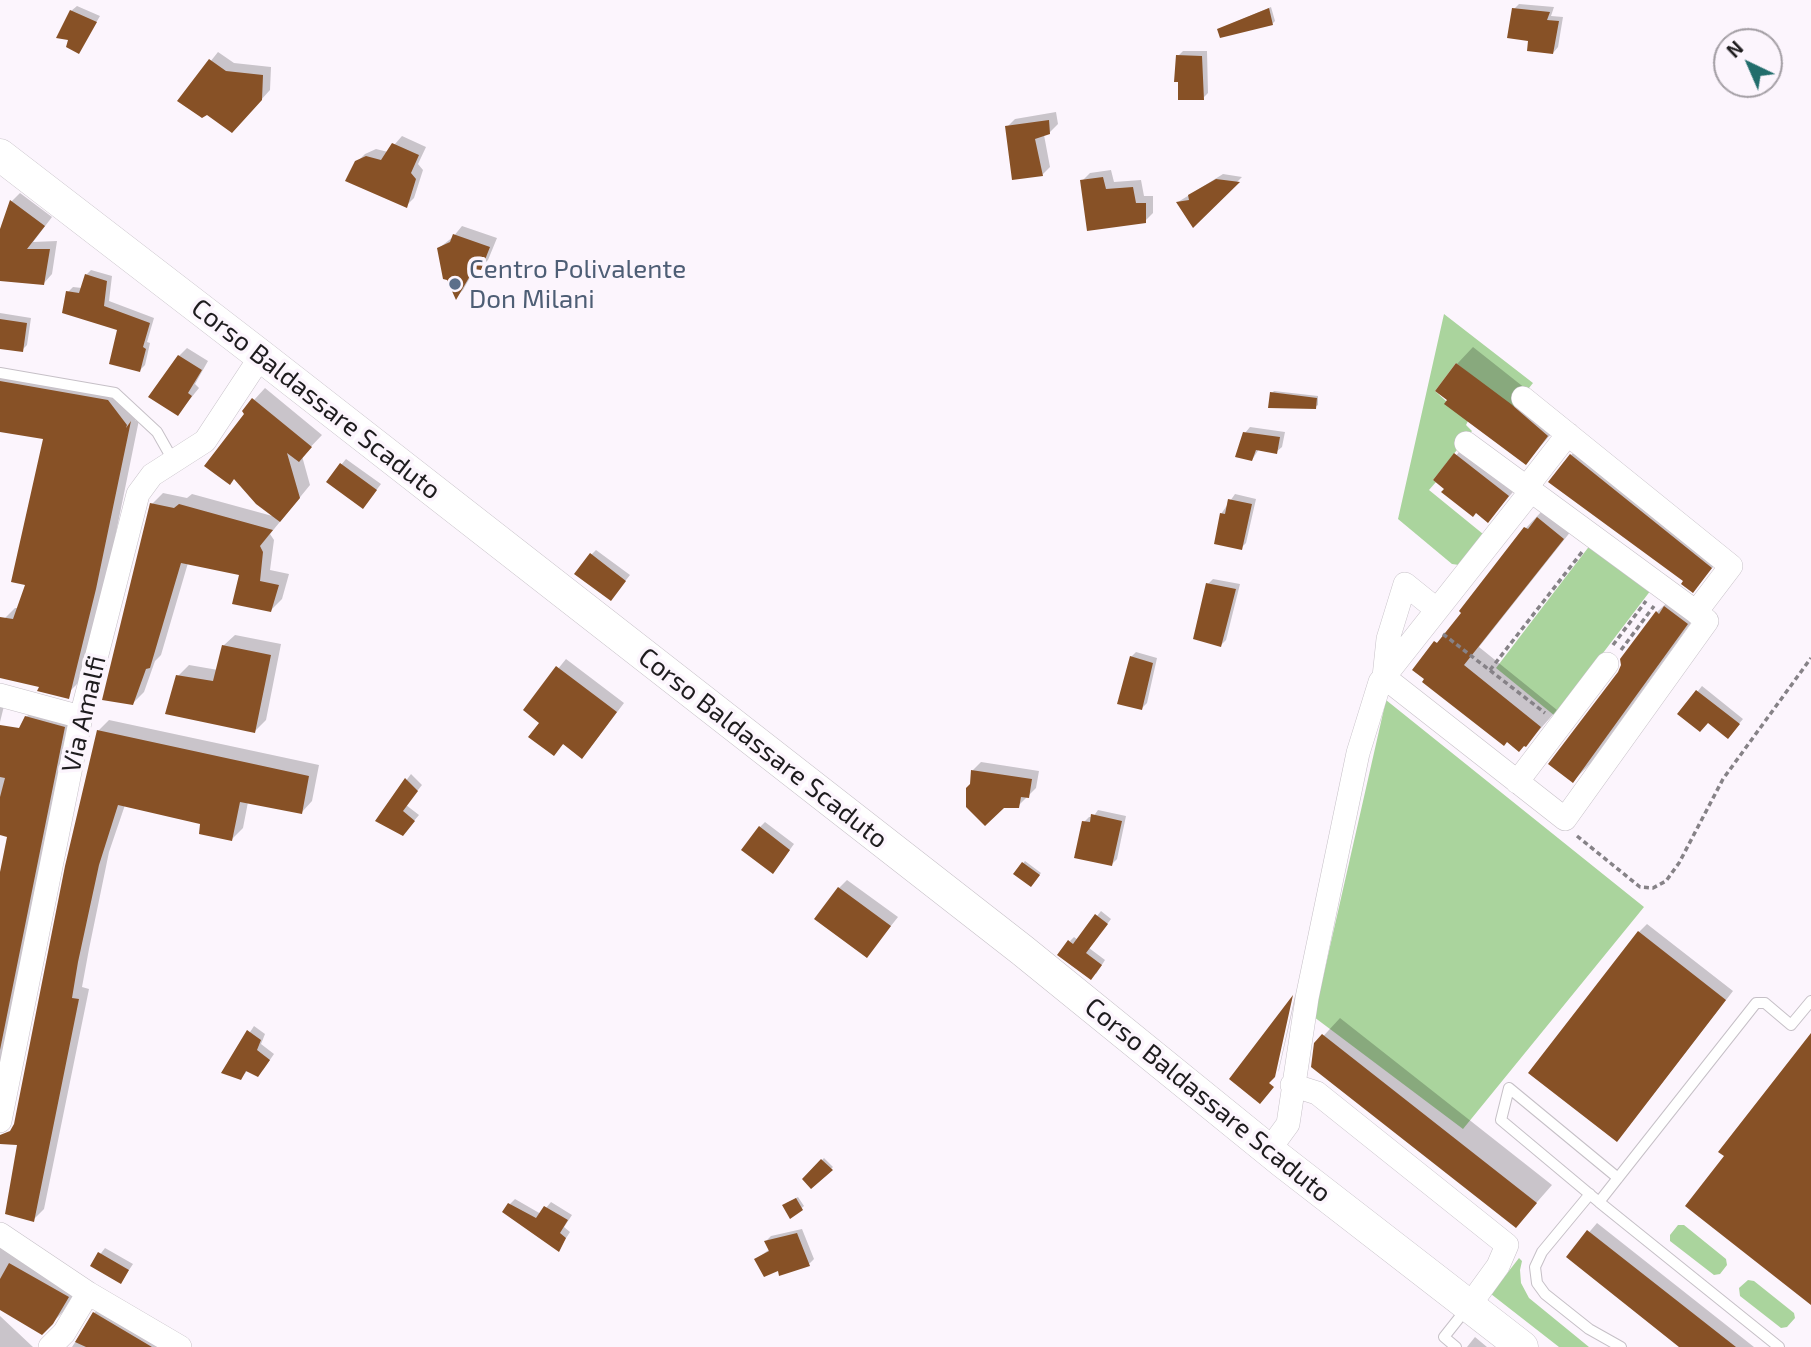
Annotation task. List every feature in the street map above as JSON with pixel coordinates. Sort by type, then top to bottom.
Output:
[{"type":"street","name":"Corso Baldassare Scaduto","points":[[0,155],[1022,950],[1516,1345]]},
{"type":"street","name":"Via Amalfi","points":[[0,1121],[81,717],[138,494],[152,475],[205,441],[261,356]]},
{"type":"street","points":[[1523,398],[1731,566],[1696,612]]},
{"type":"street","points":[[1269,1150],[1288,1124],[1307,998],[1358,753],[1380,682],[1528,490],[1568,433]]},
{"type":"street","points":[[1384,677],[1565,819],[1707,621],[1466,443]]},
{"type":"street","points":[[1384,677],[1388,639],[1405,584],[1436,609]]},
{"type":"street","points":[[1517,782],[1612,655]]},
{"type":"street","points":[[0,695],[81,717]]},
{"type":"street","points":[[1292,1085],[1317,1093],[1507,1245],[1498,1266],[1469,1306]]},
{"type":"street","points":[[0,1234],[88,1293],[180,1347]]},
{"type":"street","points":[[52,1347],[64,1333],[88,1293]]},
{"type":"lane","points":[[0,373],[115,393],[157,432],[174,462]]},
{"type":"lane","points":[[1600,1202],[1756,1003],[1765,1003],[1791,1025],[1811,1001]]},
{"type":"lane","points":[[1618,1178],[1509,1088],[1501,1121],[1779,1347]]},
{"type":"lane","points":[[1590,1194],[1542,1252],[1535,1267],[1537,1283],[1545,1294],[1589,1329],[1620,1347]]},
{"type":"lane","points":[[1456,1347],[1444,1338],[1469,1306]]},
{"type":"path","points":[[1490,670],[1594,536]]},
{"type":"path","points":[[1612,655],[1659,585]]},
{"type":"path","points":[[1612,655],[1646,617]]},
{"type":"path","points":[[1444,635],[1560,725]]},
{"type":"path","points":[[1565,819],[1568,829],[1640,887],[1653,888],[1666,881],[1679,863],[1723,779],[1811,658]]},
{"type":"green space","points":[[1444,314],[1533,383],[1513,408],[1456,363],[1435,391],[1468,421],[1466,425],[1472,431],[1433,480],[1436,482],[1429,490],[1483,534],[1459,565],[1452,564],[1398,519]]},
{"type":"green space","points":[[1594,540],[1654,586],[1555,716],[1496,668]]},
{"type":"green space","points":[[1386,700],[1644,907],[1463,1129],[1314,1017]]},
{"type":"green space","points":[[1678,1225],[1684,1225],[1726,1259],[1727,1265],[1720,1274],[1714,1275],[1670,1241],[1670,1235]]},
{"type":"green space","points":[[1519,1258],[1522,1261],[1521,1283],[1529,1298],[1589,1347],[1559,1347],[1491,1294]]},
{"type":"green space","points":[[1748,1280],[1754,1281],[1794,1313],[1795,1318],[1787,1327],[1781,1328],[1740,1296],[1739,1288]]},
{"type":"building","points":[[1269,8],[1273,25],[1220,38],[1217,29]]},
{"type":"building","points":[[1512,8],[1550,12],[1547,20],[1559,21],[1553,54],[1527,51],[1528,41],[1507,38]]},
{"type":"building","points":[[70,10],[97,22],[79,54],[66,47],[68,40],[56,38]]},
{"type":"building","points":[[1176,55],[1202,56],[1204,100],[1178,100],[1178,82],[1174,82]]},
{"type":"building","points":[[209,59],[226,71],[263,75],[262,100],[232,133],[207,115],[202,118],[177,101]]},
{"type":"building","points":[[1049,120],[1050,134],[1035,139],[1043,176],[1012,180],[1005,126]]},
{"type":"building","points":[[392,143],[419,155],[411,173],[416,179],[407,208],[345,181],[355,161],[366,156],[381,160]]},
{"type":"building","points":[[1103,177],[1106,189],[1133,187],[1136,203],[1146,203],[1146,223],[1087,231],[1080,180]]},
{"type":"building","points":[[1216,179],[1240,182],[1193,228],[1176,202],[1189,200],[1188,195]]},
{"type":"building","points":[[10,200],[45,226],[27,249],[50,249],[44,285],[0,281],[0,229]]},
{"type":"building","points":[[453,234],[490,247],[481,270],[474,269],[456,300],[447,280],[443,279],[437,248],[450,242]]},
{"type":"building","points":[[85,274],[107,281],[104,306],[150,323],[140,372],[109,364],[117,330],[62,313],[66,291],[79,293]]},
{"type":"building","points":[[0,319],[27,323],[23,352],[0,349]]},
{"type":"building","points":[[178,355],[202,370],[188,393],[192,396],[178,416],[148,397]]},
{"type":"building","points":[[1456,363],[1548,436],[1526,465],[1444,404],[1447,400],[1435,391]]},
{"type":"building","points":[[0,381],[108,400],[127,425],[126,428],[131,421],[96,589],[69,699],[37,691],[39,687],[0,678],[0,617],[13,619],[25,585],[11,582],[43,439],[0,432]]},
{"type":"building","points":[[1270,392],[1317,398],[1316,409],[1268,408]]},
{"type":"building","points":[[252,398],[312,447],[299,462],[287,453],[300,498],[280,522],[256,504],[234,479],[230,485],[204,466],[244,414],[242,411]]},
{"type":"building","points":[[1243,432],[1280,437],[1277,454],[1256,450],[1252,461],[1235,457]]},
{"type":"building","points":[[1454,453],[1509,496],[1488,523],[1476,513],[1473,517],[1441,492],[1444,489],[1433,480]]},
{"type":"building","points":[[1570,454],[1712,568],[1693,593],[1681,584],[1683,581],[1548,482]]},
{"type":"building","points":[[340,463],[377,490],[363,509],[326,482]]},
{"type":"building","points":[[1228,499],[1252,504],[1242,550],[1214,544],[1220,513],[1225,514]]},
{"type":"building","points":[[150,503],[174,508],[179,504],[273,530],[260,546],[263,552],[260,581],[279,585],[271,612],[232,604],[239,575],[181,563],[150,668],[146,669],[133,705],[102,700]]},
{"type":"building","points":[[1537,517],[1564,539],[1464,665],[1541,727],[1519,752],[1507,742],[1504,746],[1422,682],[1424,679],[1412,670],[1434,641],[1437,643],[1461,613],[1459,611],[1524,527],[1528,529]]},
{"type":"building","points":[[590,553],[626,581],[611,601],[574,574]]},
{"type":"building","points":[[1206,583],[1236,589],[1221,647],[1193,639]]},
{"type":"building","points":[[1664,606],[1688,624],[1573,783],[1548,764],[1618,672],[1620,659],[1656,611],[1659,614]]},
{"type":"building","points":[[222,645],[271,655],[255,733],[165,714],[176,675],[213,681]]},
{"type":"building","points":[[1130,656],[1153,663],[1142,710],[1117,704]]},
{"type":"building","points":[[556,666],[617,712],[582,759],[563,744],[554,756],[528,737],[539,723],[523,710]]},
{"type":"building","points":[[1696,690],[1740,724],[1728,739],[1708,723],[1700,732],[1677,714]]},
{"type":"building","points":[[25,716],[65,727],[0,1050],[0,872],[7,837],[0,835],[0,797],[5,778],[0,777],[0,725],[19,728]]},
{"type":"building","points":[[97,730],[309,776],[302,814],[240,802],[232,841],[199,834],[200,824],[118,805],[99,865],[78,962],[72,998],[79,999],[34,1222],[5,1214],[17,1145],[0,1144],[0,1135],[10,1131],[14,1124],[65,866]]},
{"type":"building","points":[[971,770],[1032,779],[1029,798],[1021,797],[1019,808],[1004,808],[985,826],[966,807],[966,788],[970,784]]},
{"type":"building","points":[[405,778],[418,791],[403,811],[415,821],[403,836],[375,821]]},
{"type":"building","points":[[1091,814],[1122,821],[1112,866],[1074,858],[1082,821],[1090,822]]},
{"type":"building","points":[[759,826],[790,850],[773,874],[741,850]]},
{"type":"building","points":[[1022,862],[1040,875],[1031,887],[1013,874]]},
{"type":"building","points":[[838,887],[891,926],[867,958],[814,919]]},
{"type":"building","points":[[1095,914],[1108,924],[1086,953],[1102,965],[1091,980],[1057,955],[1068,940],[1073,944]]},
{"type":"building","points":[[1638,931],[1726,1000],[1617,1142],[1528,1073]]},
{"type":"building","points":[[1293,995],[1275,1077],[1269,1083],[1274,1087],[1260,1104],[1229,1079]]},
{"type":"building","points":[[247,1030],[261,1040],[257,1050],[270,1060],[258,1077],[246,1071],[241,1080],[221,1073]]},
{"type":"building","points":[[1811,1033],[1811,1305],[1685,1206],[1724,1156],[1718,1152]]},
{"type":"building","points":[[1322,1034],[1537,1203],[1516,1228],[1311,1067],[1314,1043]]},
{"type":"building","points":[[821,1159],[833,1170],[811,1189],[802,1179]]},
{"type":"building","points":[[796,1198],[803,1210],[790,1219],[782,1205]]},
{"type":"building","points":[[508,1203],[536,1218],[544,1206],[568,1220],[560,1233],[566,1238],[559,1252],[502,1212]]},
{"type":"building","points":[[1587,1230],[1736,1347],[1679,1347],[1566,1257]]},
{"type":"building","points":[[797,1233],[810,1266],[779,1276],[778,1271],[764,1277],[754,1259],[769,1251],[764,1241]]},
{"type":"building","points":[[98,1252],[129,1270],[121,1284],[90,1266]]},
{"type":"building","points":[[9,1263],[69,1297],[53,1324],[42,1335],[0,1310],[0,1279]]},
{"type":"building","points":[[93,1312],[152,1347],[86,1347],[75,1342]]},
{"type":"place","name":"Centro Polivalente Don Milani","points":[[455,284]]}]
